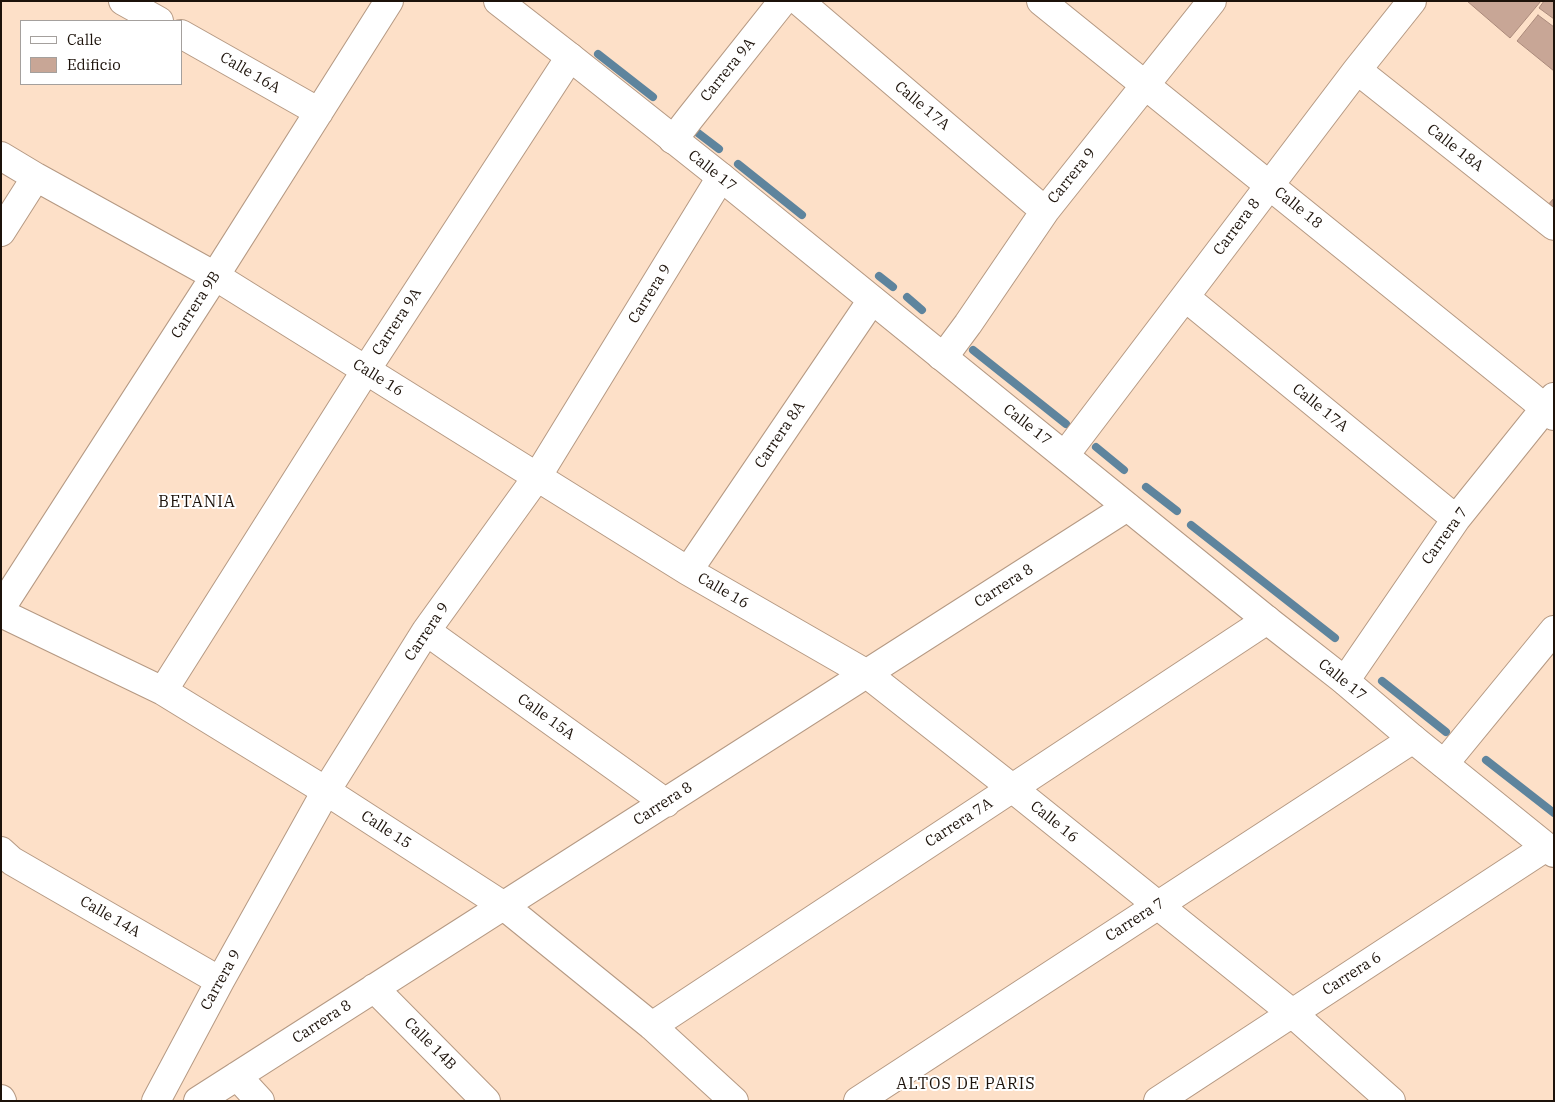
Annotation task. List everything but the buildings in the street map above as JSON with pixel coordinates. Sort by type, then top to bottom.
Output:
[{"type":"street","points":[[123,1],[157,20]]},
{"type":"street","name":"Carrera 9B","points":[[1,608],[215,276],[389,1]]},
{"type":"street","name":"Calle 17","points":[[498,1],[570,56],[681,130],[721,177],[872,300],[946,351],[1068,450],[1127,507],[1345,681],[1412,739],[1550,850]]},
{"type":"street","name":"Carrera 9A","points":[[681,130],[783,1]]},
{"type":"street","name":"Calle 17A","points":[[799,1],[1045,211]]},
{"type":"street","name":"Calle 18","points":[[1041,1],[1529,395],[1551,407]]},
{"type":"street","name":"Carrera 9","points":[[946,351],[968,324],[1045,211],[1212,1]]},
{"type":"street","name":"Carrera 8","points":[[1068,450],[1357,70],[1412,1]]},
{"type":"street","name":"Calle 16A","points":[[182,35],[319,112]]},
{"type":"street","name":"Carrera 9A","points":[[163,691],[366,370],[570,56]]},
{"type":"street","name":"Calle 18A","points":[[1357,70],[1554,226]]},
{"type":"street","name":"Calle 16","points":[[1,156],[215,276],[688,571],[867,674],[1292,1013],[1391,1101]]},
{"type":"street","points":[[1,232],[36,177]]},
{"type":"street","name":"Carrera 9","points":[[156,1101],[220,980],[326,791],[426,631],[537,477],[721,177]]},
{"type":"street","name":"Calle 17A","points":[[1185,297],[1456,519]]},
{"type":"street","name":"Carrera 8A","points":[[688,571],[872,300]]},
{"type":"street","name":"Carrera 7","points":[[1345,681],[1456,519],[1551,407]]},
{"type":"street","name":"Carrera 8","points":[[198,1101],[1127,507]]},
{"type":"street","name":"Calle 15","points":[[1,613],[163,691],[326,791],[504,906],[652,1026],[734,1101]]},
{"type":"street","name":"Carrera 7A","points":[[652,1026],[1267,620]]},
{"type":"street","points":[[1444,764],[1554,630]]},
{"type":"street","name":"Calle 15A","points":[[426,631],[666,803]]},
{"type":"street","name":"Carrera 7","points":[[858,1101],[1412,739]]},
{"type":"street","name":"Carrera 6","points":[[1158,1101],[1292,1013],[1550,850]]},
{"type":"street","name":"Calle 14A","points":[[1,851],[12,861],[220,980]]},
{"type":"street","name":"Calle 14B","points":[[374,988],[486,1101]]},
{"type":"street","points":[[237,1076],[260,1101]]},
{"type":"waterway","points":[[598,54],[653,97]]},
{"type":"waterway","points":[[694,130],[719,149]]},
{"type":"waterway","points":[[738,164],[802,215]]},
{"type":"waterway","points":[[879,276],[893,287]]},
{"type":"waterway","points":[[907,297],[922,310]]},
{"type":"waterway","points":[[973,350],[1066,424]]},
{"type":"waterway","points":[[1096,447],[1124,470]]},
{"type":"waterway","points":[[1146,487],[1177,511]]},
{"type":"waterway","points":[[1191,525],[1335,638]]},
{"type":"waterway","points":[[1382,681],[1446,732]]},
{"type":"waterway","points":[[1486,760],[1554,813]]},
{"type":"district","name":"BETANIA","points":[[197,502]]},
{"type":"district","name":"ALTOS DE PARIS","points":[[966,1084]]}]
